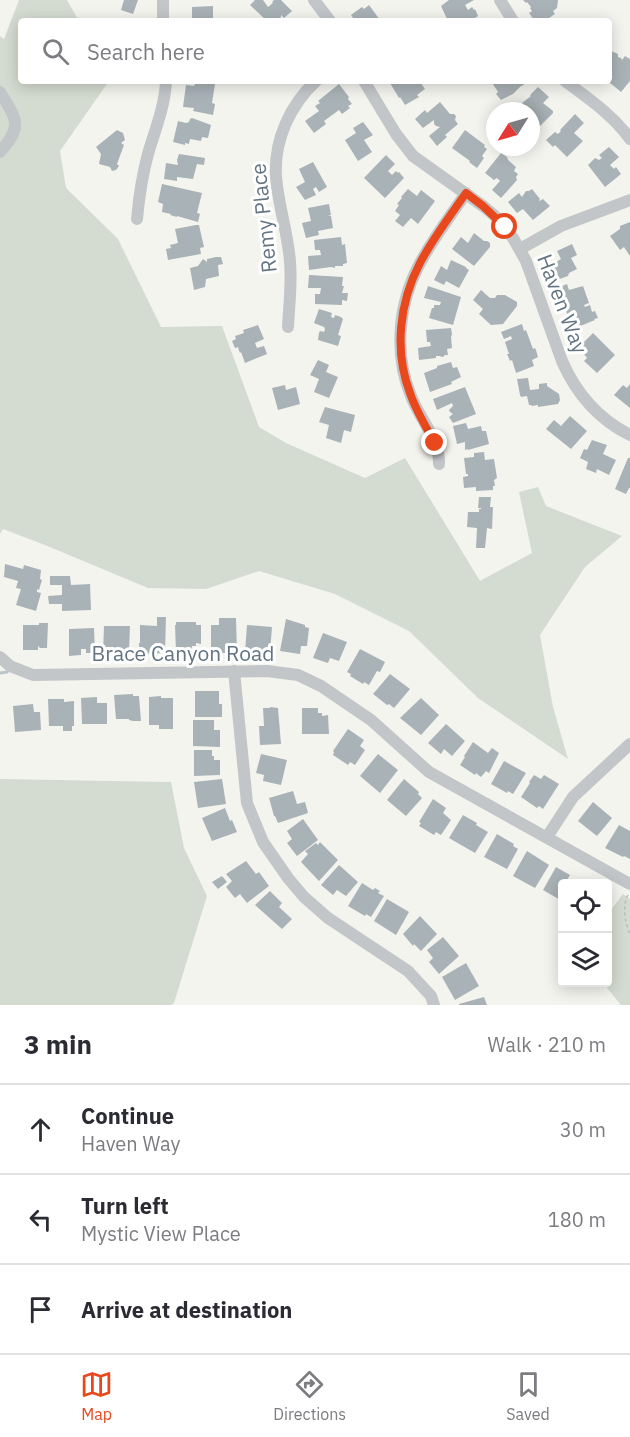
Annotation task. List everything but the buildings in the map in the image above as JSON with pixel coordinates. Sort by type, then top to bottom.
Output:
[{"type":"street","points":[[163,0],[163,18]]},
{"type":"street","points":[[314,0],[328,18]]},
{"type":"street","points":[[500,0],[511,18]]},
{"type":"street","points":[[137,219],[141,183],[162,107],[166,84]]},
{"type":"street","name":"Remy Place","points":[[288,327],[290,263],[277,186],[276,164],[280,140],[289,115],[302,95],[313,84]]},
{"type":"street","name":"Haven Way","points":[[366,84],[396,134],[413,156],[495,216],[513,238],[526,261],[568,375],[587,403],[599,415],[630,435]]},
{"type":"street","points":[[569,84],[607,113],[630,139]]},
{"type":"street","points":[[0,92],[14,118],[16,127],[13,136],[0,152]]},
{"type":"street","points":[[439,464],[435,443],[415,406],[406,382],[400,346],[402,321],[407,295],[419,265],[466,193]]},
{"type":"street","points":[[520,249],[561,226],[630,200]]},
{"type":"street","name":"Brace Canyon Road","points":[[0,657],[10,666],[33,675],[234,671],[267,671],[298,675],[321,686],[371,720],[429,772],[630,884]]},
{"type":"street","points":[[234,671],[247,804],[262,842],[304,897],[328,918],[408,971],[431,996],[434,1005]]},
{"type":"street","points":[[547,837],[573,797],[630,744]]},
{"type":"path","points":[[630,892],[626,898],[625,907],[626,923],[630,934]]},
{"type":"shaded area","points":[[19,0],[67,0],[77,18],[18,18],[18,84],[107,84],[60,151],[66,188],[118,239],[161,327],[222,326],[259,427],[286,443],[365,478],[405,458],[480,581],[532,553],[519,492],[538,487],[546,506],[622,536],[585,567],[540,635],[553,707],[568,759],[478,698],[409,631],[335,594],[259,571],[206,589],[148,588],[3,529],[0,534],[0,36],[4,39]]},
{"type":"shaded area","points":[[0,779],[171,782],[184,848],[207,896],[174,1003],[171,1005],[0,1005]]},
{"type":"shaded area","points":[[623,894],[630,899],[630,1005],[621,1005],[606,987],[612,987],[612,909]]},
{"type":"waterway","points":[[0,673],[7,672]]},
{"type":"route","points":[[435,443],[410,395],[403,370],[400,334],[407,295],[424,256],[466,193],[505,227]]}]
